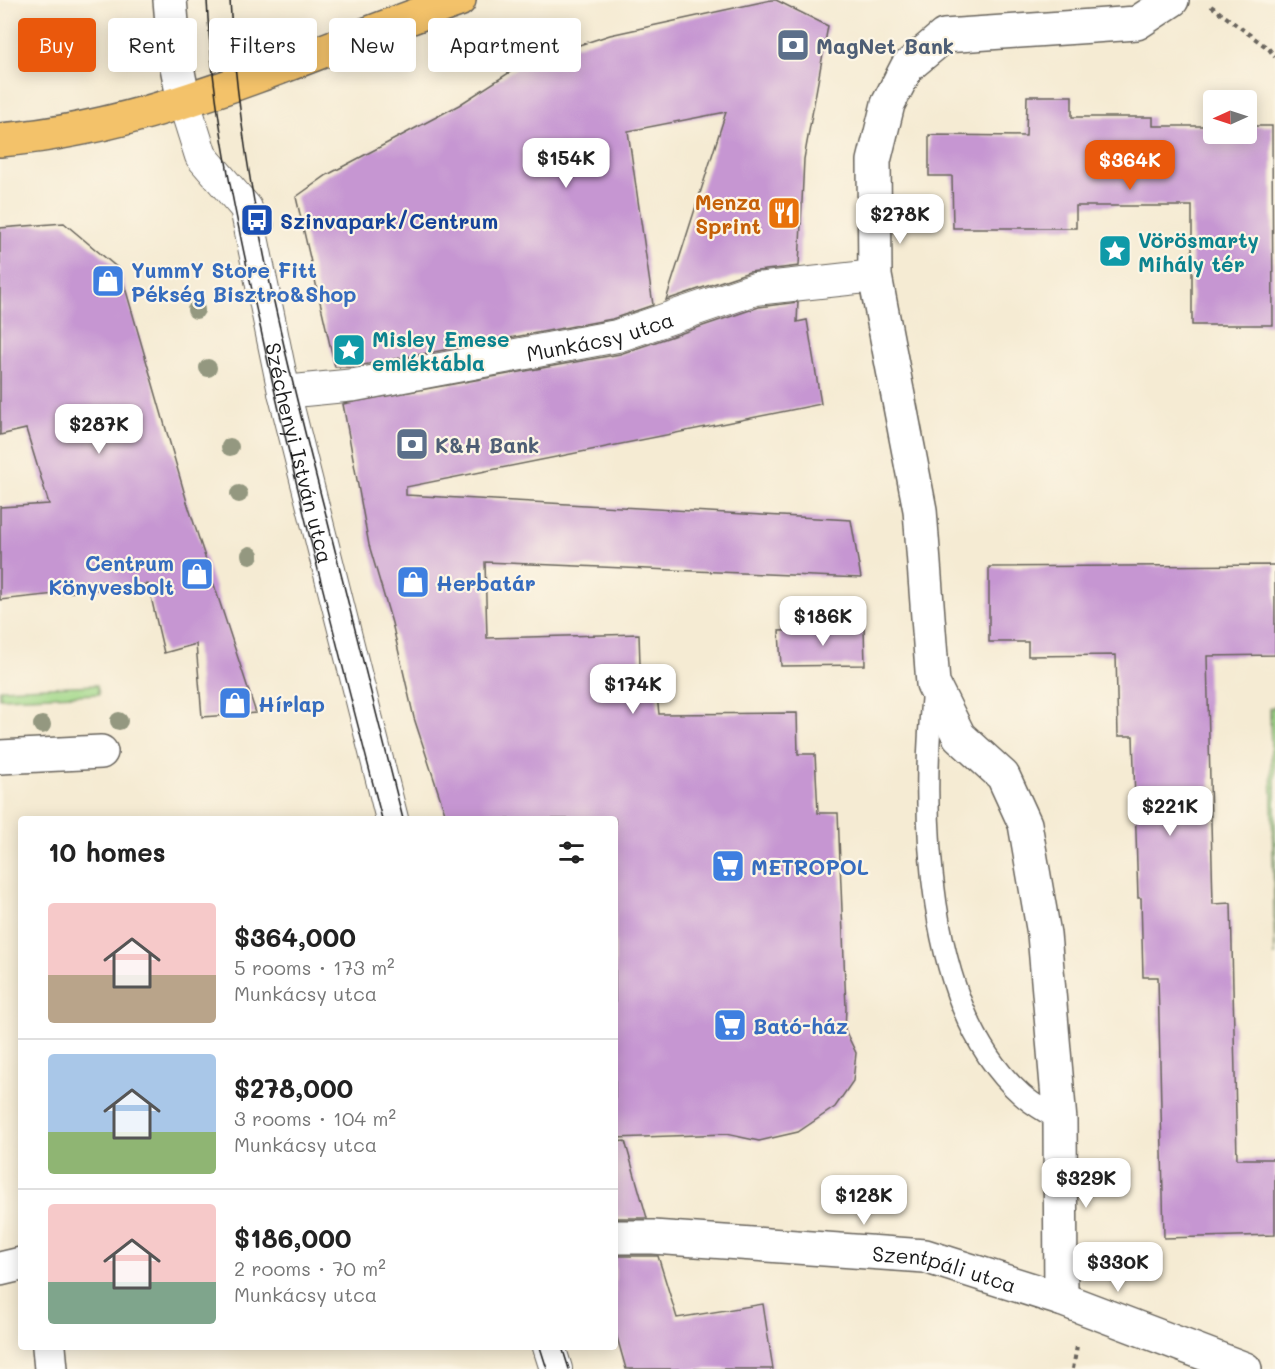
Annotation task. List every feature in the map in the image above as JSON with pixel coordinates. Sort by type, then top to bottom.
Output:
[{"type":"main road","points":[[0,140],[74,132],[184,102],[459,0]]},
{"type":"street","points":[[170,0],[175,57],[184,102]]},
{"type":"street","points":[[1061,1299],[1060,1121],[1044,934],[1025,824],[1003,776],[960,736],[933,684],[920,510],[875,276],[874,161],[888,104],[907,67],[944,36],[1137,23],[1172,0]]},
{"type":"street","name":"Széchenyi István utca","points":[[184,102],[201,156],[246,208],[284,392],[391,816]]},
{"type":"street","name":"Munkácsy utca","points":[[284,392],[355,385],[617,336],[755,289],[875,276]]},
{"type":"street","points":[[0,757],[101,752]]},
{"type":"street","name":"Szentpáli utca","points":[[618,1237],[653,1237],[925,1256],[1061,1299],[1245,1369]]},
{"type":"street","points":[[0,1269],[18,1265]]},
{"type":"street","points":[[49,1350],[51,1369]]},
{"type":"street","points":[[550,1350],[556,1369]]},
{"type":"lane","points":[[933,684],[927,743],[927,834],[942,933],[954,991],[976,1036],[995,1064],[1021,1095],[1060,1121]]},
{"type":"path","points":[[1203,0],[1269,49],[1275,57]]},
{"type":"path","points":[[1073,1369],[1077,1346]]},
{"type":"green space","points":[[97,685],[99,694],[0,698],[0,689]]},
{"type":"green space","points":[[1275,707],[1275,956],[1270,708]]},
{"type":"building","points":[[771,0],[776,0],[828,26],[804,159],[799,266],[749,272],[666,300],[726,112],[628,131],[653,305],[612,319],[352,367],[335,367],[296,197],[327,175],[459,105],[510,72],[581,72],[581,44],[610,35]]},
{"type":"building","points":[[1027,96],[1072,96],[1072,117],[1153,117],[1153,126],[1203,126],[1203,144],[1257,144],[1257,126],[1272,126],[1273,325],[1192,325],[1192,206],[1076,206],[1076,228],[953,228],[952,176],[929,176],[929,135],[1026,136]]},
{"type":"building","points":[[64,223],[120,270],[187,502],[256,713],[202,717],[196,644],[164,653],[148,584],[0,600],[0,507],[49,504],[26,429],[0,435],[0,228]]},
{"type":"building","points":[[798,302],[797,322],[807,320],[821,404],[406,487],[406,495],[851,520],[861,578],[485,562],[487,638],[639,634],[641,695],[657,696],[659,714],[797,713],[798,754],[815,754],[818,813],[838,813],[845,1030],[856,1053],[853,1081],[835,1107],[798,1132],[759,1141],[726,1134],[618,1138],[618,816],[446,816],[414,718],[392,623],[369,545],[343,404],[620,354],[759,307]]},
{"type":"building","points":[[1275,565],[1275,655],[1207,656],[1213,904],[1231,903],[1237,1159],[1275,1159],[1275,1235],[1164,1238],[1158,977],[1143,977],[1133,736],[1118,736],[1116,655],[1028,656],[1028,642],[989,642],[989,567]]},
{"type":"building","points":[[864,628],[865,665],[781,666],[779,631]]},
{"type":"building","points":[[625,1141],[647,1218],[618,1218],[618,1142]]},
{"type":"building","points":[[618,1256],[658,1256],[677,1318],[763,1304],[773,1369],[626,1369],[618,1341]]},
{"type":"tram line","points":[[207,0],[214,82],[226,164],[242,245],[303,511],[381,816]]},
{"type":"tram line","points":[[230,0],[242,128],[264,256],[292,382],[402,816]]},
{"type":"tram line","points":[[541,1350],[547,1369]]},
{"type":"tram line","points":[[563,1350],[569,1369]]},
{"type":"place","name":"MagNet Bank","points":[[793,45]]},
{"type":"place","name":"Menza Sprint","points":[[784,213]]},
{"type":"place","name":"Szinvapark/Centrum","points":[[257,220]]},
{"type":"place","name":"Vörösmarty Mihály tér","points":[[1115,251]]},
{"type":"place","name":"YummY Store Fitt Pékség Bisztro&Shop","points":[[108,281]]},
{"type":"place","name":"Misley Emese emléktábla","points":[[349,350]]},
{"type":"place","name":"K&H Bank","points":[[412,444]]},
{"type":"place","name":"Centrum Könyvesbolt","points":[[197,574]]},
{"type":"place","name":"Herbatár","points":[[413,582]]},
{"type":"place","name":"Hírlap","points":[[235,703]]},
{"type":"place","name":"METROPOL","points":[[728,866]]},
{"type":"place","name":"Bató-ház","points":[[730,1025]]}]
